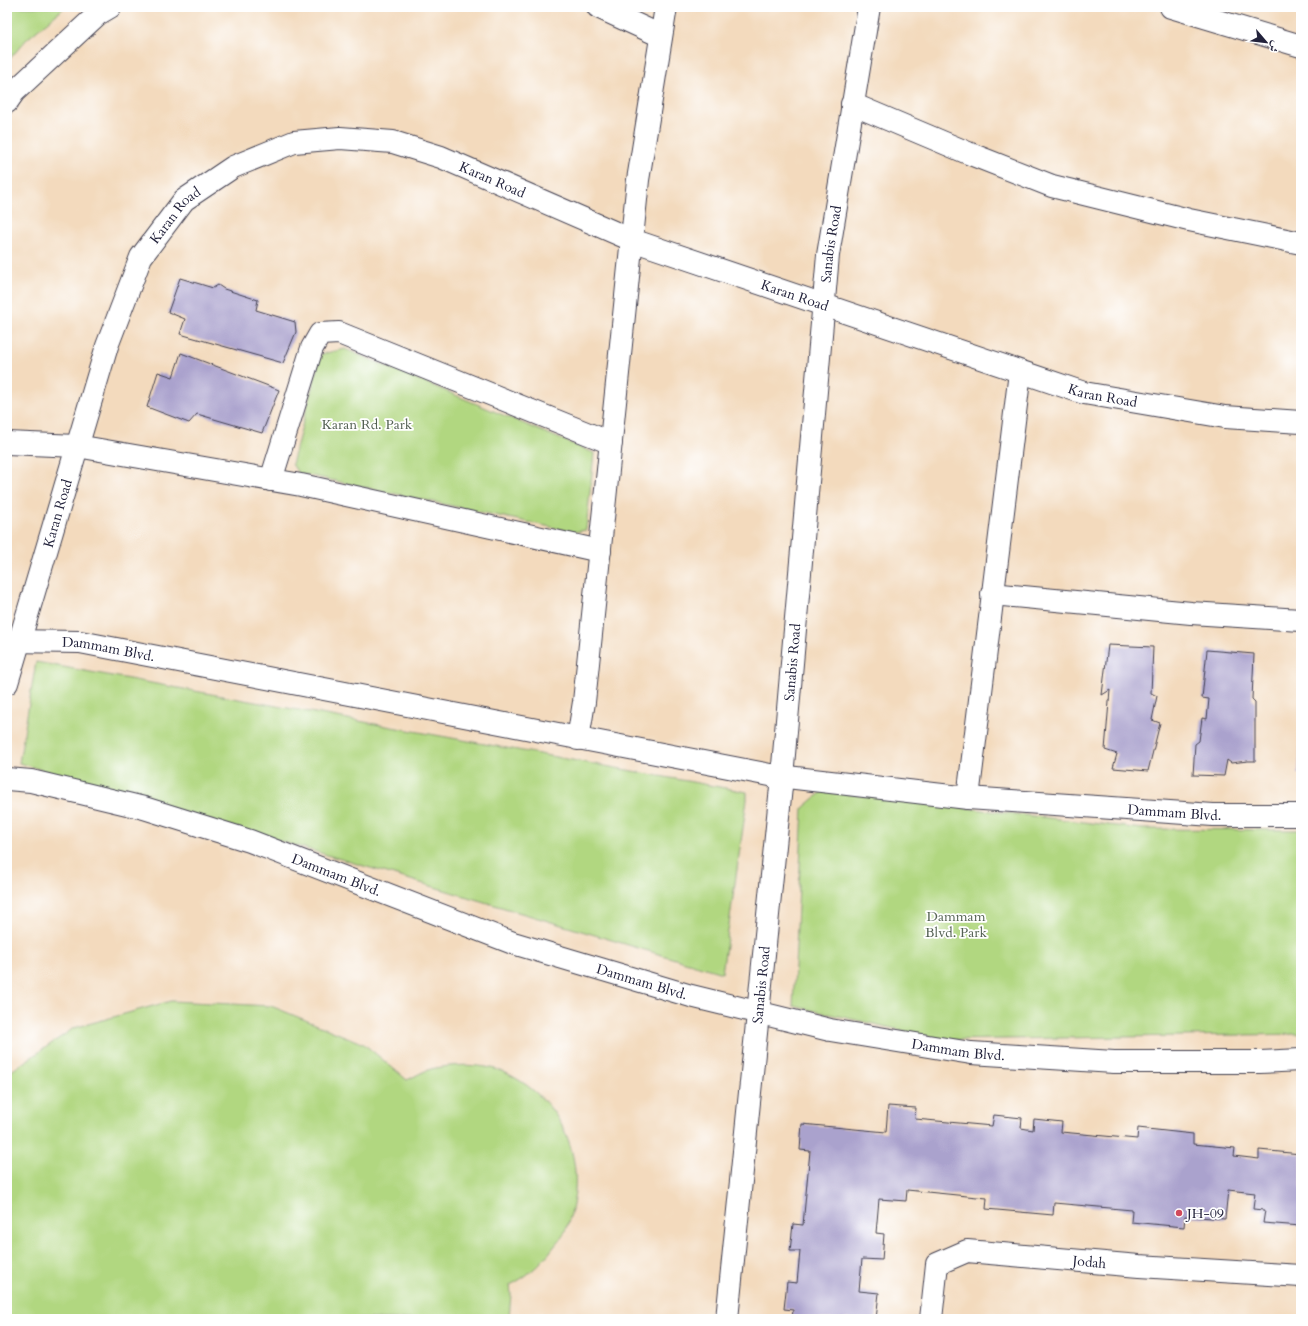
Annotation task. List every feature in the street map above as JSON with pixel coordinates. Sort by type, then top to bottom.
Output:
[{"type":"street","points":[[7,102],[14,92],[87,24],[98,14],[110,7]]},
{"type":"street","points":[[598,7],[661,36]]},
{"type":"street","points":[[578,739],[584,702],[638,180],[666,7]]},
{"type":"street","name":"Sanabis Road","points":[[727,1319],[760,1013],[828,255],[869,7]]},
{"type":"street","points":[[1171,7],[1301,46]]},
{"type":"street","points":[[852,104],[968,153],[1052,186],[1189,220],[1301,243]]},
{"type":"street","name":"Karan Road","points":[[7,683],[13,641],[77,446],[107,346],[141,256],[184,200],[233,167],[294,142],[340,138],[393,142],[441,157],[632,240],[1084,393],[1225,417],[1301,422]]},
{"type":"street","points":[[271,480],[312,348],[320,334],[339,333],[611,443]]},
{"type":"street","points":[[968,798],[1020,372]]},
{"type":"street","points":[[7,443],[77,446],[271,480],[600,551]]},
{"type":"street","points":[[992,594],[1191,613],[1301,620]]},
{"type":"street","name":"Dammam Blvd.","points":[[13,641],[80,642],[578,739],[782,777],[968,798],[1213,815],[1301,815]]},
{"type":"street","name":"Dammam Blvd.","points":[[7,778],[31,781],[152,810],[250,841],[514,943],[691,996],[830,1030],[971,1053],[1114,1062],[1260,1062],[1301,1060]]},
{"type":"street","name":"Jodah","points":[[931,1319],[937,1264],[966,1251],[1139,1266],[1301,1276]]},
{"type":"green space","points":[[7,7],[65,7],[26,40],[7,62]]},
{"type":"green space","name":"Karan Rd. Park","points":[[345,349],[594,453],[586,530],[574,532],[298,473],[292,464],[321,354]]},
{"type":"green space","points":[[36,662],[747,792],[722,973],[19,763]]},
{"type":"green space","name":"Dammam Blvd. Park","points":[[823,791],[1142,829],[1301,830],[1301,1034],[945,1040],[793,1006],[803,808]]},
{"type":"green space","points":[[171,1001],[271,1006],[364,1044],[407,1080],[428,1070],[440,1067],[469,1065],[488,1067],[506,1073],[527,1086],[545,1101],[558,1119],[568,1140],[574,1161],[575,1184],[572,1208],[565,1231],[560,1240],[534,1269],[510,1285],[511,1294],[509,1319],[7,1319],[7,1074],[74,1028]]},
{"type":"building","points":[[180,278],[213,288],[218,285],[224,289],[258,300],[256,310],[295,322],[296,332],[283,363],[180,334],[185,319],[168,312]]},
{"type":"building","points":[[181,353],[279,390],[262,433],[197,414],[189,423],[147,407],[158,372],[173,377]]},
{"type":"building","points":[[1108,645],[1153,647],[1151,693],[1157,696],[1152,720],[1160,723],[1148,771],[1113,768],[1117,754],[1105,750],[1110,690],[1102,695]]},
{"type":"building","points":[[1207,650],[1254,654],[1252,699],[1255,702],[1255,761],[1231,763],[1227,760],[1224,776],[1193,775],[1195,744],[1199,741],[1202,718],[1207,719],[1209,699],[1202,698]]},
{"type":"building","points":[[1300,743],[1301,774],[1298,774]]},
{"type":"building","name":"JH-09","points":[[888,1106],[916,1108],[915,1119],[992,1126],[994,1115],[1022,1118],[1021,1128],[1033,1130],[1034,1119],[1062,1122],[1061,1132],[1137,1139],[1138,1128],[1193,1134],[1193,1144],[1235,1148],[1234,1156],[1259,1159],[1259,1150],[1301,1154],[1301,1226],[1263,1223],[1265,1210],[1253,1209],[1255,1193],[1228,1190],[1225,1219],[1185,1216],[1184,1227],[1131,1222],[1132,1210],[1054,1203],[1053,1215],[986,1209],[987,1198],[907,1190],[906,1201],[879,1199],[876,1233],[884,1234],[882,1260],[862,1259],[859,1291],[879,1293],[876,1319],[792,1319],[793,1310],[784,1309],[787,1282],[797,1283],[800,1251],[790,1251],[793,1224],[803,1225],[810,1151],[800,1150],[802,1124],[886,1132]]},
{"type":"place","name":"JH-09","points":[[1179,1213]]}]
